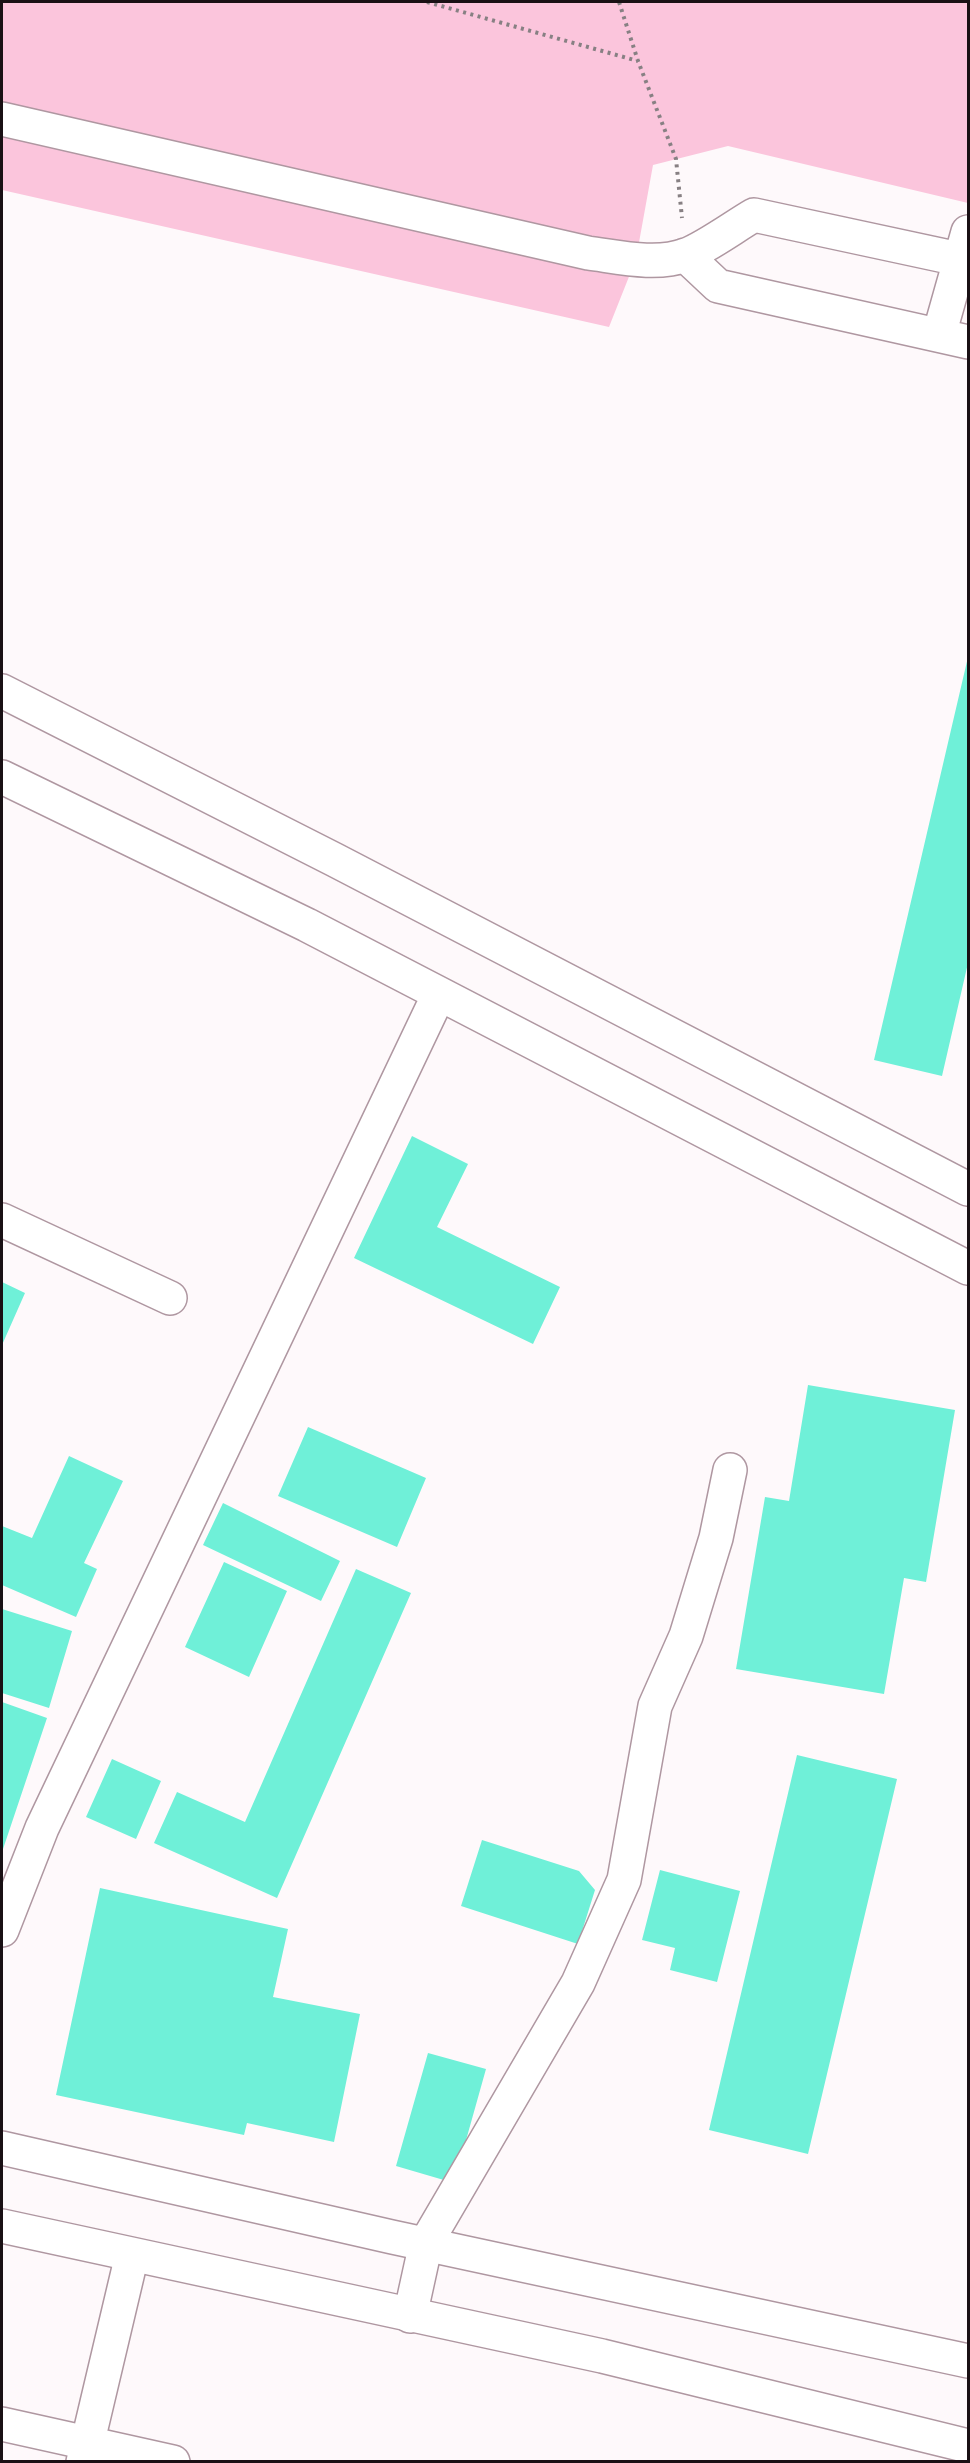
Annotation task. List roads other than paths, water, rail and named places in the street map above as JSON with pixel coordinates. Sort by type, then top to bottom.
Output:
[{"type":"street","points":[[2,118],[588,253],[636,259],[685,255],[754,215],[966,251],[954,339],[717,286],[685,255]]},
{"type":"street","points":[[2,691],[346,866],[969,1190]]},
{"type":"street","points":[[2,777],[307,925],[969,1268]]},
{"type":"street","points":[[2,1930],[48,1817],[439,994]]},
{"type":"street","points":[[2,1220],[170,1298]]},
{"type":"street","points":[[410,2316],[426,2243],[578,1983],[624,1880],[655,1706],[686,1636],[716,1538],[730,1470]]},
{"type":"street","points":[[2,2148],[969,2361]]},
{"type":"street","points":[[2,2226],[602,2356],[969,2446]]},
{"type":"street","points":[[85,2452],[132,2255]]},
{"type":"street","points":[[2,2424],[85,2452],[173,2462]]}]
